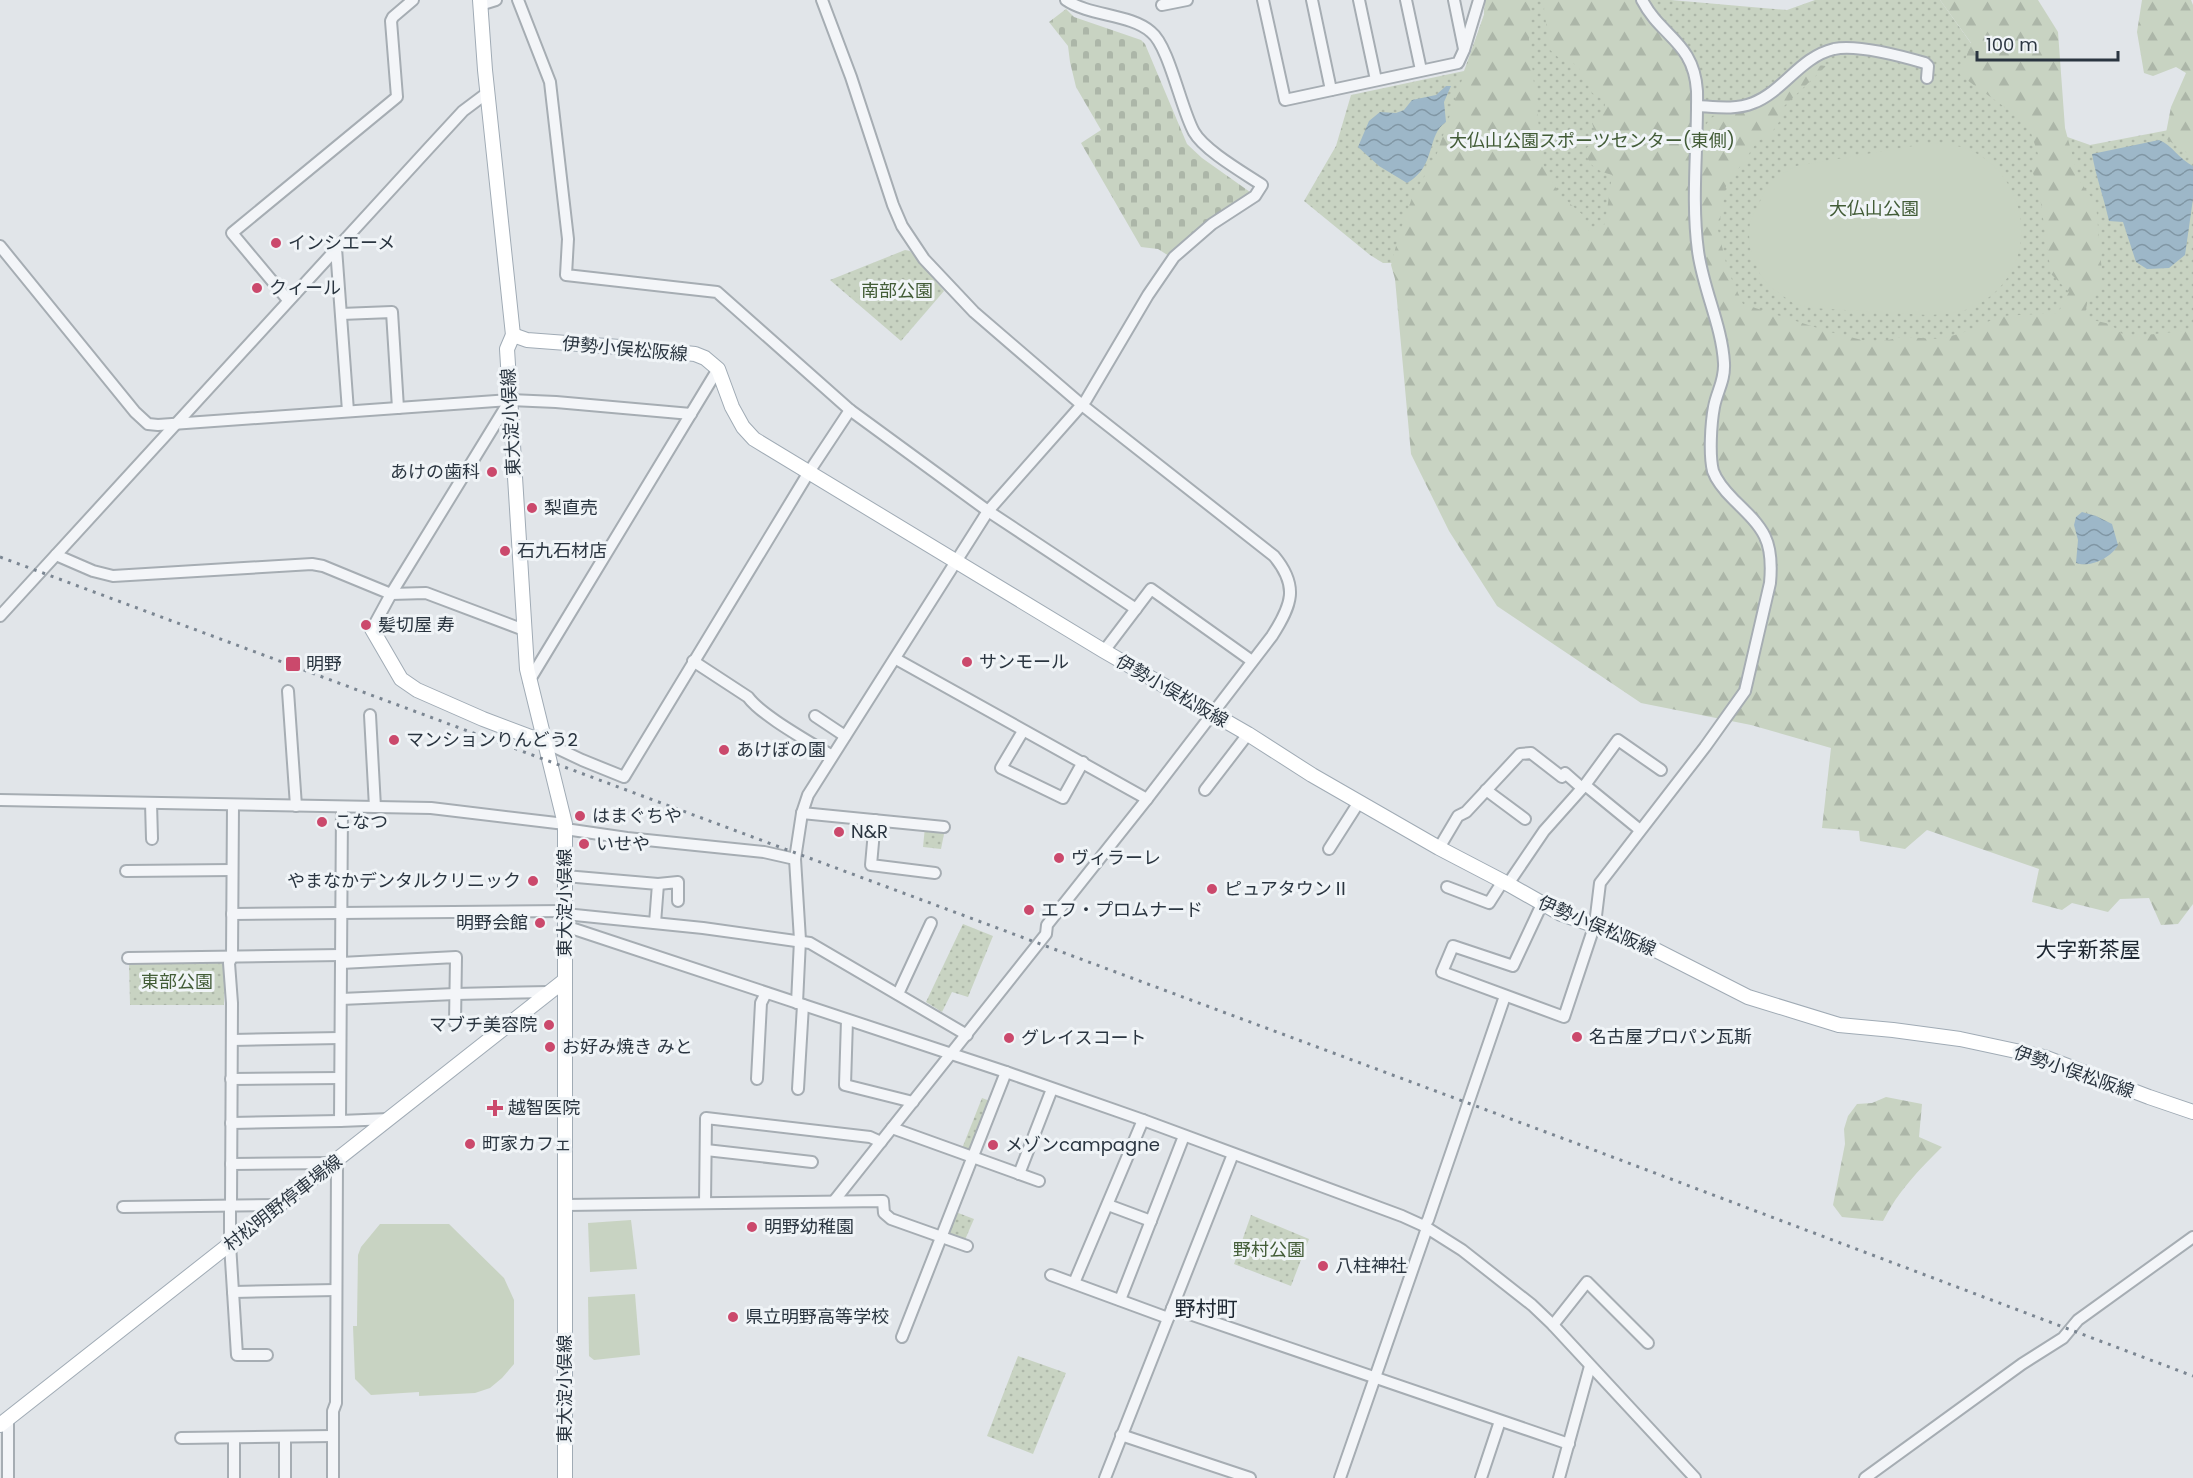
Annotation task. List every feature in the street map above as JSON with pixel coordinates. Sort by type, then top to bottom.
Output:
[{"type":"main road","points":[[480,2],[487,93],[513,335]]},
{"type":"main road","name":"伊勢小俣松阪線","points":[[513,335],[527,340],[695,354],[705,358],[718,369],[732,407],[743,427],[754,439],[1104,651],[1248,734],[1274,752],[1439,848],[1506,882],[1561,914],[1636,940],[1732,991],[1757,1000],[1839,1025],[1960,1039],[2044,1057],[2193,1112]]},
{"type":"main road","name":"東大淀小俣線","points":[[513,335],[507,349],[529,681],[565,827],[565,1478]]},
{"type":"main road","points":[[372,629],[401,679],[417,690],[544,742]]},
{"type":"main road","name":"村松明野停車場線","points":[[4,1421],[565,980]]},
{"type":"street","points":[[288,300],[232,233],[397,97],[391,21],[393,16],[413,0]]},
{"type":"street","points":[[480,2],[496,0]]},
{"type":"street","points":[[518,0],[550,82],[568,239],[566,275],[717,292],[850,410],[988,511],[1136,609]]},
{"type":"street","points":[[822,0],[851,77],[893,205],[915,248],[938,276],[974,312],[1082,405],[1264,547],[1280,563],[1290,587],[1289,603],[1282,620],[1252,661],[1047,925],[1046,934],[968,1035],[834,1201]]},
{"type":"street","points":[[798,1089],[800,940],[795,859],[806,800],[988,511],[1082,405],[1148,295],[1174,257],[1212,224],[1255,196],[1262,185],[1208,147],[1194,132],[1162,46],[1150,31],[1137,24],[1078,6],[1066,0]]},
{"type":"street","points":[[1162,5],[1187,0]]},
{"type":"street","points":[[1263,0],[1285,100],[1458,63],[1479,0]]},
{"type":"street","points":[[1312,0],[1331,90]]},
{"type":"street","points":[[1359,0],[1376,80]]},
{"type":"street","points":[[1406,0],[1421,70]]},
{"type":"street","points":[[1454,0],[1464,50]]},
{"type":"street","points":[[1542,904],[1513,966],[1453,946],[1442,972],[1564,1017],[1595,924],[1600,883],[1705,747],[1745,691],[1772,568],[1770,549],[1762,528],[1727,493],[1716,477],[1712,460],[1714,407],[1723,385],[1724,361],[1698,250],[1697,87],[1689,57],[1681,45],[1650,13],[1642,0]]},
{"type":"street","points":[[1697,106],[1732,107],[1752,104],[1773,91],[1806,62],[1821,54],[1841,48],[1866,50],[1925,63],[1928,66],[1927,78]]},
{"type":"street","points":[[0,616],[463,111],[487,93]]},
{"type":"street","points":[[0,246],[135,412],[148,424],[510,400],[691,414]]},
{"type":"street","points":[[336,248],[348,411]]},
{"type":"street","points":[[341,314],[392,312],[398,408]]},
{"type":"street","points":[[529,681],[718,369]]},
{"type":"street","points":[[372,629],[510,400]]},
{"type":"street","points":[[544,742],[624,777],[809,472],[850,410]]},
{"type":"street","points":[[56,555],[113,576],[312,564],[323,566],[391,594],[426,593],[524,630]]},
{"type":"street","points":[[1104,651],[1151,589],[1252,661]]},
{"type":"street","points":[[896,659],[1147,799]]},
{"type":"street","points":[[693,661],[832,756]]},
{"type":"street","points":[[288,691],[296,806]]},
{"type":"street","points":[[370,715],[375,807]]},
{"type":"street","points":[[815,716],[845,736]]},
{"type":"street","points":[[1023,731],[1001,768],[1063,798],[1083,762]]},
{"type":"street","points":[[1205,790],[1248,734]]},
{"type":"street","points":[[1447,887],[1490,903],[1544,831],[1583,786],[1618,740],[1661,770]]},
{"type":"street","points":[[1439,848],[1458,816],[1466,812],[1520,754],[1531,753],[1562,777],[1565,773],[1640,830]]},
{"type":"street","points":[[1486,790],[1525,819]]},
{"type":"street","points":[[0,800],[431,808],[627,838],[764,852],[795,859]]},
{"type":"street","points":[[1329,849],[1359,802]]},
{"type":"street","points":[[151,803],[152,839]]},
{"type":"street","points":[[232,805],[232,957],[229,963],[232,1040],[230,1244],[233,1292],[237,1354],[267,1355]]},
{"type":"street","points":[[340,1121],[342,807]]},
{"type":"street","points":[[802,813],[944,826]]},
{"type":"street","points":[[875,820],[871,865],[936,873]]},
{"type":"street","points":[[126,871],[232,870]]},
{"type":"street","points":[[565,876],[658,884],[678,882],[678,902]]},
{"type":"street","points":[[655,923],[658,884]]},
{"type":"street","points":[[232,914],[565,917],[655,923],[800,940],[810,943],[968,1035]]},
{"type":"street","points":[[565,917],[766,993],[1143,1120],[1382,1208],[1426,1227],[1462,1250],[1553,1325],[1695,1478]]},
{"type":"street","points":[[898,994],[931,923]]},
{"type":"street","points":[[128,958],[456,957],[455,1023]]},
{"type":"street","points":[[341,999],[549,992]]},
{"type":"street","points":[[757,1079],[761,1003],[766,993]]},
{"type":"street","points":[[1340,1478],[1505,996]]},
{"type":"street","points":[[847,1020],[845,1085],[913,1101]]},
{"type":"street","points":[[232,1040],[340,1038]]},
{"type":"street","points":[[902,1337],[1006,1072]]},
{"type":"street","points":[[231,1079],[340,1078]]},
{"type":"street","points":[[1019,1174],[1052,1089]]},
{"type":"street","points":[[705,1203],[706,1118],[870,1137],[881,1142]]},
{"type":"street","points":[[231,1123],[389,1119]]},
{"type":"street","points":[[1074,1283],[1143,1120]]},
{"type":"street","points":[[892,1128],[1039,1181]]},
{"type":"street","points":[[1120,1300],[1184,1136]]},
{"type":"street","points":[[706,1150],[812,1162]]},
{"type":"street","points":[[1105,1478],[1233,1154]]},
{"type":"street","points":[[231,1164],[336,1162],[336,1403],[333,1411],[333,1478]]},
{"type":"street","points":[[565,1205],[883,1201],[884,1213],[891,1219],[967,1246]]},
{"type":"street","points":[[123,1207],[280,1205]]},
{"type":"street","points":[[1108,1205],[1151,1221]]},
{"type":"street","points":[[1865,1478],[2022,1364],[2063,1338],[2078,1320],[2193,1237]]},
{"type":"street","points":[[1051,1275],[1120,1300],[1170,1313],[1374,1377],[1569,1444]]},
{"type":"street","points":[[1553,1325],[1587,1282],[1648,1343]]},
{"type":"street","points":[[233,1292],[336,1290]]},
{"type":"street","points":[[1559,1478],[1590,1366]]},
{"type":"street","points":[[4,1421],[8,1478]]},
{"type":"street","points":[[1481,1478],[1500,1421]]},
{"type":"street","points":[[1121,1435],[1250,1478]]},
{"type":"street","points":[[181,1438],[333,1436]]},
{"type":"street","points":[[285,1437],[285,1478]]},
{"type":"street","points":[[234,1438],[234,1478]]},
{"type":"green space","points":[[1485,0],[1671,0],[1787,10],[1815,0],[1940,0],[2028,123],[2090,145],[2169,130],[2193,129],[2193,341],[1841,350],[1396,263],[1383,263],[1304,201],[1336,146],[1351,95],[1464,71],[1484,15]]},
{"type":"green space","points":[[1485,0],[1522,0],[1524,2],[1531,0],[1529,39],[1543,164],[1559,194],[1583,215],[1589,231],[1605,224],[1612,175],[1594,167],[1588,160],[1585,149],[1595,142],[1596,135],[1592,123],[1602,114],[1605,101],[1592,93],[1590,85],[1581,77],[1579,68],[1572,62],[1559,58],[1550,50],[1544,9],[1546,0],[1636,0],[1656,29],[1676,51],[1688,72],[1693,134],[1702,133],[1712,117],[1751,109],[1766,101],[1811,68],[1826,66],[1782,108],[1779,122],[1768,138],[1758,140],[1741,166],[1727,181],[1718,230],[1728,271],[1743,304],[1830,332],[1874,343],[1902,337],[1940,339],[1962,333],[2001,316],[2058,313],[2069,292],[2051,274],[2039,190],[2030,165],[2039,157],[2028,124],[1960,75],[1971,43],[1940,0],[2038,0],[2058,32],[2065,128],[2079,180],[2096,204],[2102,273],[2101,287],[2089,295],[2084,318],[2110,324],[2126,337],[2193,330],[2193,904],[2178,924],[2161,925],[2149,898],[2120,899],[2108,912],[2072,903],[2062,910],[2032,902],[2039,869],[1927,830],[1905,849],[1860,841],[1859,831],[1822,828],[1831,748],[1751,725],[1641,703],[1497,606],[1449,531],[1411,454],[1395,279],[1391,265],[1413,195],[1435,159],[1484,15]]},
{"type":"green space","points":[[2142,0],[2191,0],[2193,5],[2193,157],[2165,138],[2171,107],[2186,73],[2176,67],[2153,76],[2144,73],[2137,32]]},
{"type":"green space","points":[[1066,9],[1074,17],[1141,40],[1145,44],[1187,144],[1202,158],[1250,192],[1209,219],[1207,224],[1169,256],[1158,249],[1141,247],[1081,143],[1101,130],[1076,87],[1068,46],[1049,22]]},
{"type":"green space","name":"大仏山公園","points":[[1931,143],[1967,149],[1993,166],[2008,185],[2018,206],[2021,229],[2019,252],[2010,274],[1995,293],[1962,311],[1928,315],[1812,308],[1793,303],[1769,286],[1760,274],[1750,248],[1750,222],[1765,191],[1782,174],[1796,166]]},
{"type":"green space","name":"南部公園","points":[[905,250],[910,251],[944,291],[901,341],[830,280]]},
{"type":"green space","points":[[925,827],[945,829],[941,849],[923,847]]},
{"type":"green space","points":[[963,924],[993,936],[968,997],[952,992],[942,1012],[926,1002]]},
{"type":"green space","name":"東部公園","points":[[223,959],[225,963],[224,1005],[130,1005],[129,961]]},
{"type":"green space","points":[[1886,1097],[1922,1104],[1919,1137],[1942,1147],[1902,1190],[1883,1221],[1842,1217],[1833,1205],[1848,1116],[1857,1104],[1872,1103]]},
{"type":"green space","points":[[982,1098],[990,1101],[969,1154],[961,1151]]},
{"type":"green space","points":[[953,1211],[974,1219],[964,1242],[944,1235]]},
{"type":"green space","name":"野村公園","points":[[1251,1215],[1309,1239],[1291,1286],[1234,1264]]},
{"type":"green space","points":[[631,1220],[637,1269],[590,1272],[588,1223]]},
{"type":"green space","points":[[380,1224],[449,1224],[504,1278],[514,1300],[514,1364],[490,1388],[475,1393],[419,1396],[419,1392],[371,1395],[355,1379],[353,1326],[357,1326],[358,1255],[361,1247]]},
{"type":"green space","points":[[635,1294],[640,1355],[594,1360],[589,1356],[588,1297]]},
{"type":"green space","points":[[1018,1356],[1066,1373],[1033,1454],[987,1436]]},
{"type":"water","points":[[1446,86],[1451,86],[1444,102],[1446,122],[1436,135],[1423,168],[1407,183],[1379,166],[1358,147],[1369,121],[1380,112],[1396,113],[1404,110],[1412,100],[1436,95]]},
{"type":"water","points":[[2159,140],[2193,166],[2193,199],[2185,255],[2169,268],[2147,269],[2136,262],[2123,222],[2109,221],[2092,154]]},
{"type":"water","points":[[2082,512],[2112,524],[2118,545],[2105,558],[2094,563],[2076,563],[2078,540],[2074,525],[2076,517]]},
{"type":"railway","points":[[0,557],[1578,1144],[2193,1376]]},
{"type":"place","name":"インシエーメ","points":[[276,243]]},
{"type":"place","name":"クィール","points":[[257,288]]},
{"type":"place","name":"あけの歯科","points":[[492,472]]},
{"type":"place","name":"梨直売","points":[[532,508]]},
{"type":"place","name":"石九石材店","points":[[505,551]]},
{"type":"place","name":"髪切屋 寿","points":[[366,625]]},
{"type":"place","name":"サンモール","points":[[967,662]]},
{"type":"place","name":"明野","points":[[293,664]]},
{"type":"place","name":"マンションりんどう2","points":[[394,740]]},
{"type":"place","name":"あけぼの園","points":[[724,750]]},
{"type":"place","name":"はまぐちや","points":[[580,816]]},
{"type":"place","name":"こなつ","points":[[322,822]]},
{"type":"place","name":"N&R","points":[[839,832]]},
{"type":"place","name":"いせや","points":[[584,844]]},
{"type":"place","name":"ヴィラーレ","points":[[1059,858]]},
{"type":"place","name":"やまなかデンタルクリニック","points":[[533,881]]},
{"type":"place","name":"ピュアタウンⅡ","points":[[1212,889]]},
{"type":"place","name":"エフ・プロムナード","points":[[1029,910]]},
{"type":"place","name":"明野会館","points":[[540,923]]},
{"type":"place","name":"マブチ美容院","points":[[549,1025]]},
{"type":"place","name":"名古屋プロパン瓦斯","points":[[1577,1037]]},
{"type":"place","name":"グレイスコート","points":[[1009,1038]]},
{"type":"place","name":"お好み焼き みと","points":[[550,1047]]},
{"type":"place","name":"越智医院","points":[[495,1108]]},
{"type":"place","name":"町家カフェ","points":[[470,1144]]},
{"type":"place","name":"メゾンcampagne","points":[[993,1145]]},
{"type":"place","name":"明野幼稚園","points":[[752,1227]]},
{"type":"place","name":"八柱神社","points":[[1323,1266]]},
{"type":"place","name":"県立明野高等学校","points":[[733,1317]]},
{"type":"district","name":"大字新茶屋","points":[[2088,950]]},
{"type":"district","name":"野村町","points":[[1206,1309]]},
{"type":"park label","name":"大仏山公園スポーツセンター(東側)","points":[[1592,141]]}]
